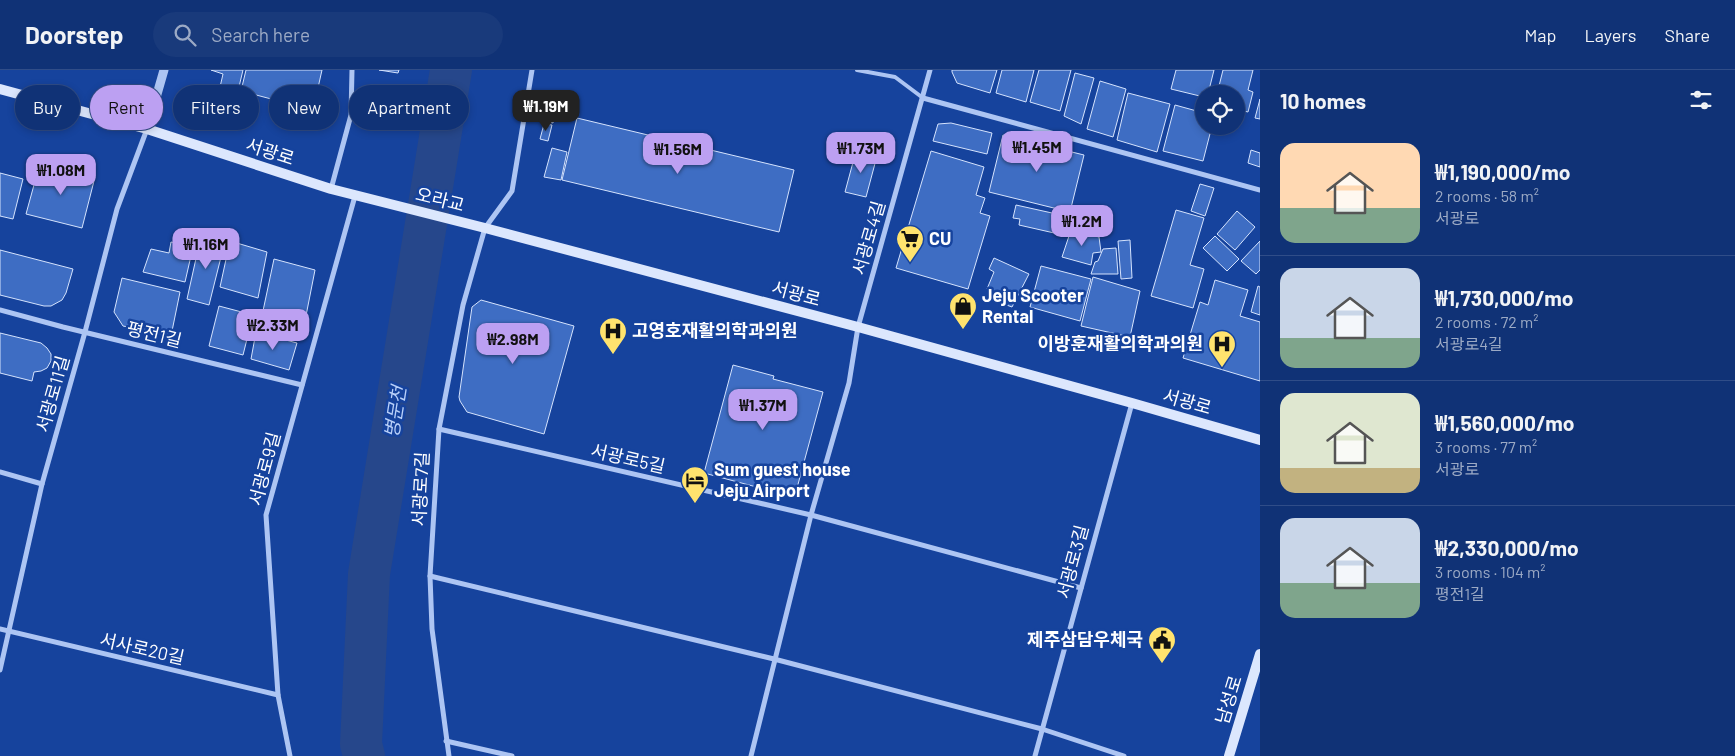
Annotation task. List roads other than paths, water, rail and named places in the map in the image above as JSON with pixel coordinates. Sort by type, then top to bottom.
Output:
[{"type":"main road","name":"서광로","points":[[0,89],[90,113]]},
{"type":"main road","name":"서광로","points":[[150,130],[331,189],[387,203]]},
{"type":"main road","name":"오라교","points":[[387,203],[485,228]]},
{"type":"main road","name":"서광로","points":[[485,228],[858,327],[1260,440]]},
{"type":"main road","name":"남성로","points":[[1229,756],[1260,654]]},
{"type":"street","points":[[160,85],[164,70]]},
{"type":"street","points":[[331,189],[351,115],[352,70]]},
{"type":"street","points":[[485,228],[512,191],[532,70]]},
{"type":"street","name":"서광로4길","points":[[858,327],[930,70]]},
{"type":"street","points":[[923,98],[1260,190]]},
{"type":"street","name":"서광로11길","points":[[0,670],[42,484],[117,209],[147,130]]},
{"type":"street","name":"서광로9길","points":[[290,756],[278,695],[266,515],[355,196]]},
{"type":"street","name":"서광로7길","points":[[449,756],[432,629],[430,576],[439,429],[463,305],[485,228]]},
{"type":"street","name":"평전1길","points":[[0,310],[302,385]]},
{"type":"street","points":[[752,756],[774,659],[811,515],[848,383],[858,327]]},
{"type":"street","name":"서광로3길","points":[[1035,756],[1132,403]]},
{"type":"street","name":"서광로5길","points":[[439,429],[811,515],[1080,588]]},
{"type":"street","points":[[0,472],[42,484]]},
{"type":"street","points":[[430,576],[774,659],[1042,729],[1124,756]]},
{"type":"street","name":"서사로20길","points":[[0,629],[278,695]]},
{"type":"street","points":[[446,741],[512,756]]},
{"type":"lane","points":[[857,70],[895,77],[923,98]]},
{"type":"waterway","name":"병문천","points":[[364,756],[361,744],[369,574],[451,70]]},
{"type":"place","name":"CU","points":[[910,263]]},
{"type":"place","name":"Jeju Scooter Rental","points":[[963,330]]},
{"type":"place","name":"고영호재활의학과의원","points":[[613,355]]},
{"type":"place","name":"이방훈재활의학과의원","points":[[1222,368]]},
{"type":"place","name":"Sum guest house Jeju Airport","points":[[695,504]]},
{"type":"place","name":"제주삼담우체국","points":[[1162,664]]}]
